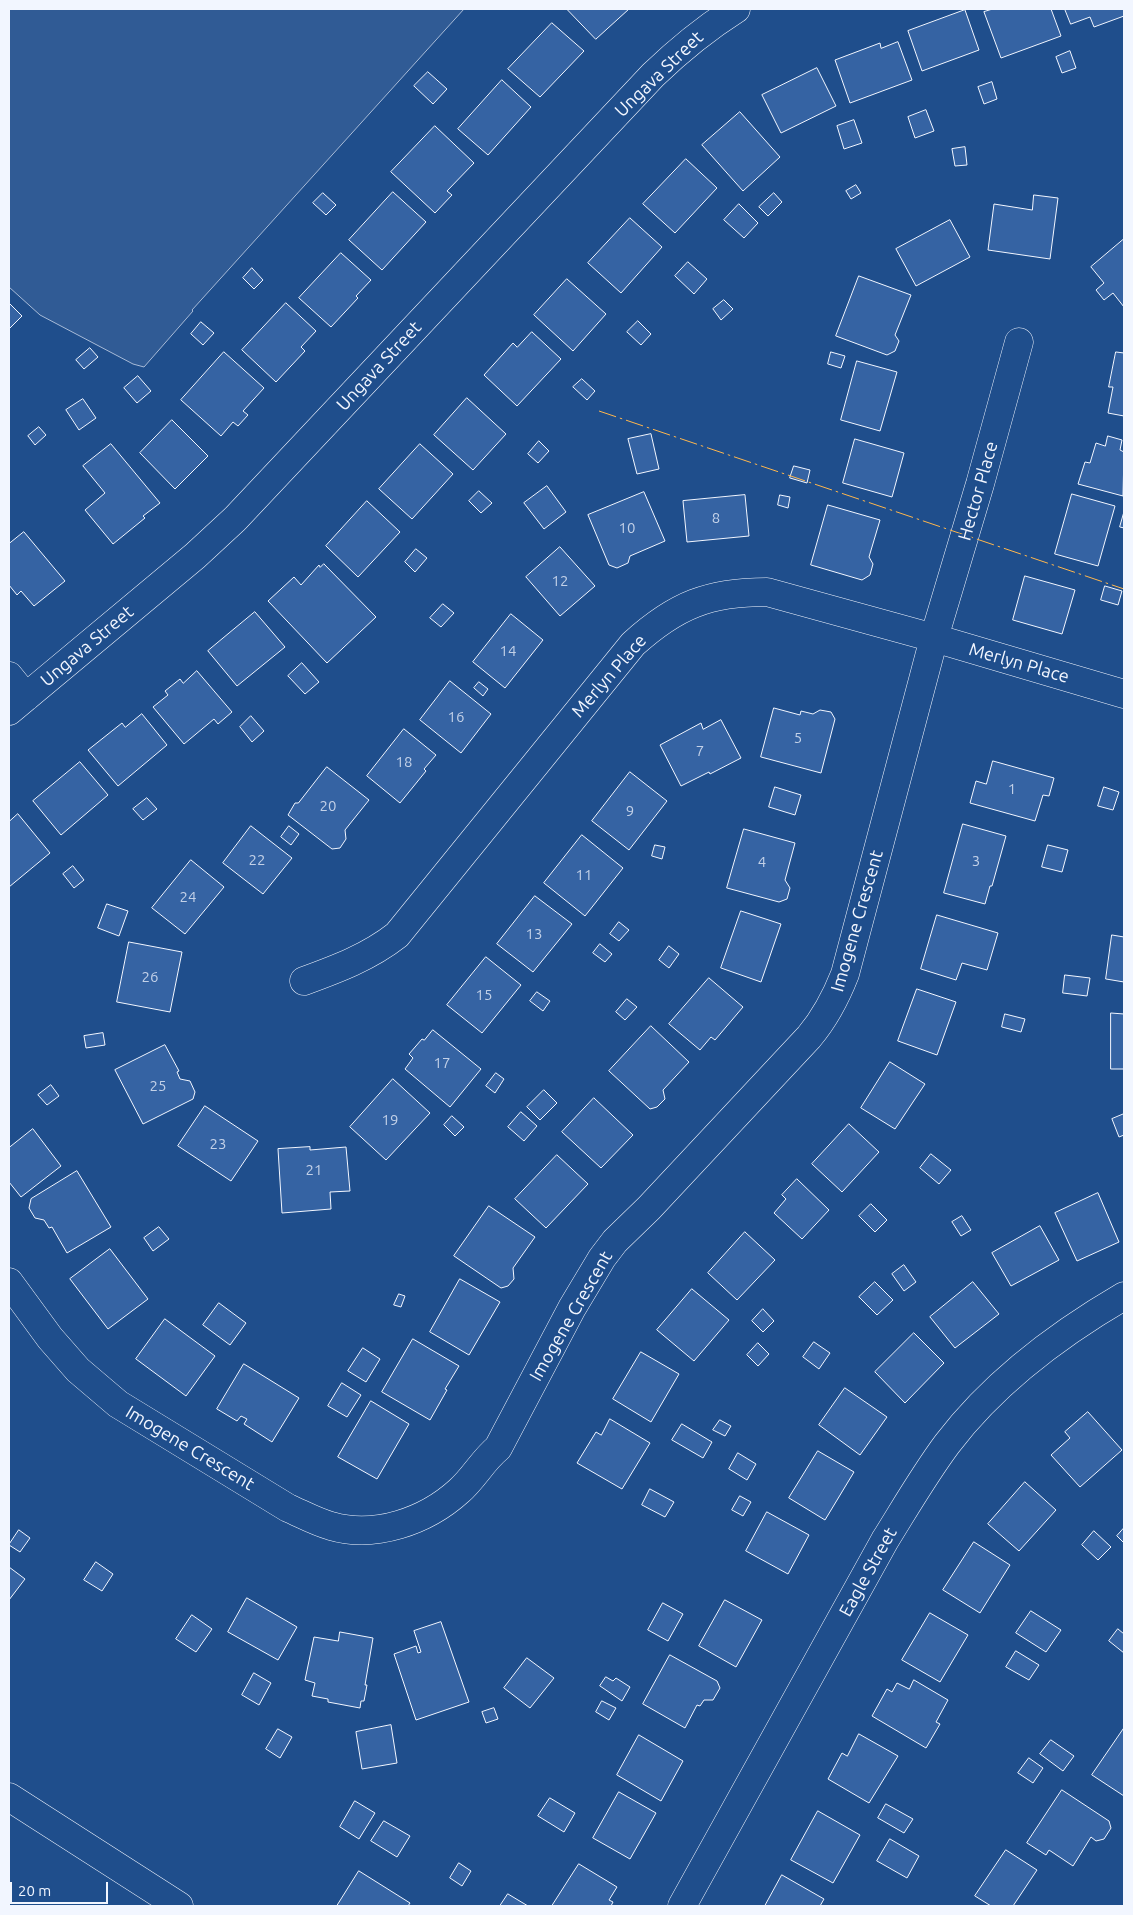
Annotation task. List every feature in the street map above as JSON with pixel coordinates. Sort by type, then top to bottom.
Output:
[{"type":"street","name":"Ungava Street","points":[[14,695],[195,556],[235,519],[653,75],[681,48],[712,24],[736,9]]},
{"type":"street","name":"Hector Place","points":[[934,638],[980,484],[1019,342]]},
{"type":"street","name":"Merlyn Place","points":[[304,981],[363,958],[397,935],[633,644],[670,614],[691,603],[715,596],[740,592],[767,592],[934,638],[1124,694]]},
{"type":"street","name":"Imogene Crescent","points":[[9,1282],[50,1338],[78,1370],[118,1404],[288,1508],[331,1526],[368,1530],[389,1527],[412,1520],[448,1501],[474,1475],[489,1455],[498,1448],[572,1308],[602,1258],[802,1044],[820,1024],[829,1010],[845,974],[934,638]]},
{"type":"street","name":"Eagle Street","points":[[682,1906],[885,1540],[918,1485],[948,1443],[1007,1378],[1079,1322],[1124,1296]]},
{"type":"street","points":[[9,1797],[179,1906]]},
{"type":"shaded area","points":[[9,9],[464,9],[192,310],[144,367],[133,364],[40,315],[9,287]]},
{"type":"building","points":[[567,9],[629,9],[596,39]]},
{"type":"building","points":[[993,9],[1051,9],[1061,36],[1001,58],[984,12]]},
{"type":"building","points":[[1065,9],[1124,9],[1124,16],[1094,27],[1090,17],[1071,24]]},
{"type":"building","points":[[965,10],[979,50],[922,71],[908,31]]},
{"type":"building","points":[[552,23],[584,51],[540,97],[508,69]]},
{"type":"building","points":[[898,42],[912,80],[850,103],[835,60],[880,43],[881,48]]},
{"type":"building","points":[[1070,51],[1076,68],[1062,73],[1056,57]]},
{"type":"building","points":[[817,68],[836,106],[781,133],[762,95]]},
{"type":"building","points":[[428,72],[447,89],[433,104],[414,86]]},
{"type":"building","points":[[502,80],[531,107],[488,155],[458,129]]},
{"type":"building","points":[[992,82],[997,99],[984,104],[978,87]]},
{"type":"building","points":[[926,110],[934,131],[915,138],[908,117]]},
{"type":"building","points":[[740,112],[780,157],[743,191],[702,145]]},
{"type":"building","points":[[854,120],[862,143],[844,149],[837,126]]},
{"type":"building","points":[[435,126],[474,163],[447,191],[452,195],[435,213],[391,172]]},
{"type":"building","points":[[965,147],[967,165],[955,166],[952,149]]},
{"type":"building","points":[[686,159],[717,188],[675,233],[643,204]]},
{"type":"building","points":[[856,185],[861,193],[851,199],[846,191]]},
{"type":"building","points":[[393,192],[426,222],[382,270],[349,240]]},
{"type":"building","points":[[323,193],[336,205],[326,215],[313,203]]},
{"type":"building","points":[[774,193],[782,202],[768,216],[759,207]]},
{"type":"building","points":[[1034,195],[1058,198],[1050,259],[988,250],[994,204],[1032,210]]},
{"type":"building","points":[[739,204],[758,223],[744,238],[724,220]]},
{"type":"building","points":[[630,218],[662,247],[621,293],[588,263]]},
{"type":"building","points":[[950,220],[970,257],[916,286],[896,249]]},
{"type":"building","points":[[1124,239],[1124,307],[1113,293],[1104,300],[1096,290],[1104,283],[1091,267]]},
{"type":"building","points":[[341,253],[371,280],[356,296],[358,298],[331,327],[299,298]]},
{"type":"building","points":[[688,262],[707,279],[694,294],[675,276]]},
{"type":"building","points":[[252,268],[263,280],[254,289],[243,278]]},
{"type":"building","points":[[859,276],[911,295],[895,335],[899,341],[895,351],[887,355],[836,336]]},
{"type":"building","points":[[567,279],[606,314],[573,351],[534,315]]},
{"type":"building","points":[[724,300],[733,309],[721,320],[713,309]]},
{"type":"building","points":[[9,303],[22,316],[9,329]]},
{"type":"building","points":[[286,303],[316,331],[301,347],[305,351],[276,382],[242,350]]},
{"type":"building","points":[[638,321],[651,334],[641,345],[627,332]]},
{"type":"building","points":[[201,322],[214,333],[203,345],[191,334]]},
{"type":"building","points":[[532,332],[561,359],[517,406],[484,375],[513,343],[517,347]]},
{"type":"building","points":[[90,348],[98,357],[84,369],[76,360]]},
{"type":"building","points":[[224,352],[264,388],[243,411],[248,415],[238,426],[233,422],[221,436],[181,400]]},
{"type":"building","points":[[831,352],[845,356],[841,368],[828,364]]},
{"type":"building","points":[[1116,352],[1124,353],[1124,416],[1108,413],[1113,387],[1109,387]]},
{"type":"building","points":[[857,361],[897,372],[880,431],[841,420]]},
{"type":"building","points":[[138,376],[151,391],[137,403],[124,388]]},
{"type":"building","points":[[582,379],[595,391],[587,400],[573,387]]},
{"type":"building","points":[[467,398],[506,434],[473,470],[434,435]]},
{"type":"building","points":[[83,399],[96,418],[79,430],[66,410]]},
{"type":"building","points":[[172,420],[208,456],[175,489],[140,453]]},
{"type":"building","points":[[39,427],[46,435],[35,445],[28,436]]},
{"type":"building","points":[[651,434],[659,469],[637,474],[628,439]]},
{"type":"building","points":[[1108,436],[1122,440],[1120,450],[1124,452],[1123,496],[1078,484],[1085,462],[1090,463],[1096,443],[1105,446]]},
{"type":"building","points":[[855,439],[904,453],[892,497],[843,483]]},
{"type":"building","points":[[539,441],[549,451],[538,463],[528,454]]},
{"type":"building","points":[[111,444],[160,503],[113,544],[85,510],[105,493],[83,466]]},
{"type":"building","points":[[420,444],[453,474],[412,519],[379,489]]},
{"type":"building","points":[[794,466],[810,470],[807,483],[790,478]]},
{"type":"building","points":[[547,486],[566,512],[544,529],[524,503]]},
{"type":"building","points":[[479,491],[492,503],[481,513],[469,501]]},
{"type":"building","points":[[644,492],[665,541],[630,556],[628,563],[617,568],[609,565],[588,515]]},
{"type":"building","points":[[1072,494],[1115,506],[1098,566],[1055,554]]},
{"type":"building","points":[[745,495],[749,536],[687,542],[683,501]]},
{"type":"building","points":[[780,495],[790,497],[788,508],[778,505]]},
{"type":"building","points":[[367,501],[400,532],[358,577],[326,546]]},
{"type":"building","points":[[828,505],[880,520],[869,557],[873,564],[870,575],[862,580],[811,565]]},
{"type":"building","points":[[1124,512],[1124,528],[1120,527]]},
{"type":"building","points":[[24,532],[65,581],[34,606],[21,591],[17,595],[9,585],[9,544]]},
{"type":"building","points":[[560,547],[595,586],[560,616],[526,577]]},
{"type":"building","points":[[416,549],[427,558],[415,572],[405,562]]},
{"type":"building","points":[[324,564],[376,617],[327,663],[268,601],[294,577],[301,585],[319,565],[320,567]]},
{"type":"building","points":[[1025,576],[1075,590],[1062,634],[1013,620]]},
{"type":"building","points":[[1105,586],[1122,591],[1118,605],[1101,600]]},
{"type":"building","points":[[443,604],[454,613],[441,627],[430,618]]},
{"type":"building","points":[[255,612],[285,647],[237,686],[208,651]]},
{"type":"building","points":[[511,614],[543,640],[505,688],[473,662]]},
{"type":"building","points":[[302,663],[319,682],[305,694],[288,676]]},
{"type":"building","points":[[197,671],[232,712],[218,724],[214,719],[184,744],[153,707],[168,695],[165,691],[180,679],[183,683]]},
{"type":"building","points":[[450,681],[491,714],[461,753],[420,720]]},
{"type":"building","points":[[479,682],[488,689],[483,696],[474,688]]},
{"type":"building","points":[[774,708],[800,715],[801,711],[813,714],[820,710],[831,712],[835,719],[821,773],[761,757]]},
{"type":"building","points":[[142,714],[167,745],[118,786],[88,750],[122,723],[125,727]]},
{"type":"building","points":[[251,716],[264,731],[252,742],[240,727]]},
{"type":"building","points":[[721,720],[741,758],[681,786],[660,745],[701,723],[703,729]]},
{"type":"building","points":[[404,729],[436,755],[424,769],[426,771],[400,803],[367,776]]},
{"type":"building","points":[[993,761],[1054,778],[1049,796],[1043,795],[1035,821],[970,803],[976,781],[986,784]]},
{"type":"building","points":[[80,762],[108,795],[61,835],[33,801]]},
{"type":"building","points":[[327,767],[369,800],[345,830],[346,839],[340,848],[332,849],[288,815],[295,803],[298,803]]},
{"type":"building","points":[[630,772],[667,801],[629,850],[592,821]]},
{"type":"building","points":[[775,787],[801,795],[795,815],[769,807]]},
{"type":"building","points":[[1104,787],[1119,792],[1113,810],[1098,806]]},
{"type":"building","points":[[147,798],[157,809],[143,820],[133,809]]},
{"type":"building","points":[[18,814],[50,853],[9,887],[9,822]]},
{"type":"building","points":[[963,824],[1006,836],[985,904],[944,893]]},
{"type":"building","points":[[251,826],[292,858],[263,894],[223,863]]},
{"type":"building","points":[[289,826],[299,834],[291,845],[281,837]]},
{"type":"building","points":[[744,829],[795,843],[785,880],[790,888],[787,899],[779,902],[727,888]]},
{"type":"building","points":[[582,835],[623,868],[585,916],[544,883]]},
{"type":"building","points":[[655,845],[665,847],[662,859],[652,856]]},
{"type":"building","points":[[1048,845],[1068,850],[1062,872],[1042,867]]},
{"type":"building","points":[[191,860],[224,887],[185,934],[152,908]]},
{"type":"building","points":[[73,866],[84,880],[74,888],[63,874]]},
{"type":"building","points":[[535,896],[572,924],[533,972],[497,944]]},
{"type":"building","points":[[107,904],[128,911],[119,936],[98,928]]},
{"type":"building","points":[[741,911],[781,924],[761,982],[721,968]]},
{"type":"building","points":[[937,915],[998,933],[987,970],[962,963],[956,980],[921,969]]},
{"type":"building","points":[[619,922],[629,930],[619,941],[610,934]]},
{"type":"building","points":[[1112,935],[1124,937],[1124,982],[1106,979]]},
{"type":"building","points":[[129,942],[182,952],[170,1012],[117,1002]]},
{"type":"building","points":[[600,944],[612,954],[605,962],[593,953]]},
{"type":"building","points":[[669,946],[679,954],[669,968],[659,960]]},
{"type":"building","points":[[486,957],[521,985],[482,1033],[447,1005]]},
{"type":"building","points":[[1065,975],[1090,978],[1087,996],[1063,993]]},
{"type":"building","points":[[709,978],[743,1007],[715,1040],[711,1037],[700,1050],[669,1024]]},
{"type":"building","points":[[917,989],[956,1002],[937,1055],[898,1041]]},
{"type":"building","points":[[537,992],[550,1001],[543,1011],[530,1001]]},
{"type":"building","points":[[627,999],[637,1007],[625,1020],[616,1012]]},
{"type":"building","points":[[1111,1013],[1124,1014],[1124,1069],[1111,1069]]},
{"type":"building","points":[[1005,1014],[1025,1019],[1021,1032],[1002,1027]]},
{"type":"building","points":[[651,1026],[689,1062],[663,1090],[665,1099],[657,1107],[650,1109],[609,1071]]},
{"type":"building","points":[[433,1030],[481,1069],[450,1107],[405,1069],[413,1058],[409,1054]]},
{"type":"building","points":[[103,1033],[105,1045],[86,1048],[84,1036]]},
{"type":"building","points":[[165,1045],[179,1071],[177,1072],[180,1079],[190,1081],[195,1092],[193,1099],[143,1124],[115,1070]]},
{"type":"building","points":[[890,1062],[925,1084],[895,1129],[861,1108]]},
{"type":"building","points":[[496,1073],[504,1079],[495,1093],[486,1086]]},
{"type":"building","points":[[393,1079],[430,1113],[386,1160],[350,1127]]},
{"type":"building","points":[[51,1085],[59,1096],[47,1105],[38,1095]]},
{"type":"building","points":[[544,1090],[557,1103],[540,1120],[527,1107]]},
{"type":"building","points":[[594,1098],[633,1135],[601,1168],[562,1132]]},
{"type":"building","points":[[205,1106],[258,1141],[231,1181],[178,1146]]},
{"type":"building","points":[[521,1112],[537,1126],[524,1141],[508,1127]]},
{"type":"building","points":[[1124,1114],[1124,1135],[1119,1137],[1112,1119]]},
{"type":"building","points":[[452,1116],[464,1127],[455,1136],[444,1125]]},
{"type":"building","points":[[849,1124],[879,1152],[842,1192],[812,1164]]},
{"type":"building","points":[[33,1129],[61,1166],[21,1197],[9,1182],[9,1148]]},
{"type":"building","points":[[310,1147],[310,1150],[346,1147],[350,1191],[330,1192],[331,1209],[282,1213],[278,1149]]},
{"type":"building","points":[[931,1154],[951,1170],[939,1184],[920,1168]]},
{"type":"building","points":[[557,1155],[588,1184],[546,1228],[515,1199]]},
{"type":"building","points":[[77,1171],[111,1227],[67,1253],[52,1227],[49,1228],[44,1220],[35,1218],[29,1208],[31,1199]]},
{"type":"building","points":[[797,1179],[829,1210],[802,1239],[774,1213],[786,1199],[782,1195]]},
{"type":"building","points":[[1098,1193],[1119,1242],[1077,1261],[1055,1213]]},
{"type":"building","points":[[871,1204],[887,1220],[875,1232],[859,1216]]},
{"type":"building","points":[[489,1206],[535,1237],[513,1268],[514,1279],[508,1286],[501,1288],[454,1256]]},
{"type":"building","points":[[962,1216],[971,1230],[961,1236],[952,1222]]},
{"type":"building","points":[[1040,1226],[1059,1260],[1011,1286],[992,1253]]},
{"type":"building","points":[[159,1227],[169,1239],[153,1251],[144,1238]]},
{"type":"building","points":[[745,1232],[775,1260],[737,1300],[708,1273]]},
{"type":"building","points":[[110,1249],[148,1299],[108,1329],[70,1279]]},
{"type":"building","points":[[904,1265],[916,1282],[904,1291],[892,1274]]},
{"type":"building","points":[[460,1279],[500,1302],[469,1355],[430,1332]]},
{"type":"building","points":[[875,1282],[893,1300],[877,1315],[859,1297]]},
{"type":"building","points":[[973,1282],[999,1314],[955,1348],[930,1317]]},
{"type":"building","points":[[692,1289],[729,1320],[694,1361],[657,1330]]},
{"type":"building","points":[[399,1294],[405,1296],[401,1307],[394,1305]]},
{"type":"building","points":[[219,1303],[246,1323],[230,1345],[203,1325]]},
{"type":"building","points":[[763,1309],[774,1321],[763,1332],[752,1321]]},
{"type":"building","points":[[165,1319],[215,1356],[186,1396],[136,1359]]},
{"type":"building","points":[[914,1333],[944,1363],[905,1403],[875,1372]]},
{"type":"building","points":[[413,1339],[459,1366],[430,1420],[382,1392]]},
{"type":"building","points":[[814,1342],[830,1353],[819,1369],[803,1357]]},
{"type":"building","points":[[758,1343],[769,1354],[758,1366],[747,1355]]},
{"type":"building","points":[[363,1348],[380,1359],[366,1382],[348,1371]]},
{"type":"building","points":[[641,1352],[679,1374],[651,1422],[613,1399]]},
{"type":"building","points":[[244,1364],[299,1398],[272,1442],[244,1424],[247,1419],[241,1416],[237,1421],[217,1409]]},
{"type":"building","points":[[342,1383],[361,1395],[347,1417],[328,1406]]},
{"type":"building","points":[[845,1388],[887,1417],[860,1455],[819,1425]]},
{"type":"building","points":[[371,1401],[409,1424],[377,1479],[338,1457]]},
{"type":"building","points":[[1088,1412],[1122,1450],[1080,1487],[1051,1455],[1070,1438],[1065,1432]]},
{"type":"building","points":[[610,1419],[650,1443],[622,1489],[577,1463],[596,1432],[601,1435]]},
{"type":"building","points":[[720,1420],[731,1426],[725,1436],[713,1430]]},
{"type":"building","points":[[682,1424],[712,1442],[703,1458],[672,1440]]},
{"type":"building","points":[[818,1451],[854,1472],[825,1520],[789,1498]]},
{"type":"building","points":[[738,1453],[756,1464],[747,1480],[729,1469]]},
{"type":"building","points":[[1025,1482],[1056,1510],[1019,1551],[988,1524]]},
{"type":"building","points":[[650,1489],[674,1502],[665,1517],[642,1505]]},
{"type":"building","points":[[740,1496],[751,1502],[743,1516],[732,1510]]},
{"type":"building","points":[[767,1512],[809,1535],[788,1574],[746,1551]]},
{"type":"building","points":[[1124,1528],[1124,1543],[1117,1536]]},
{"type":"building","points":[[19,1530],[30,1538],[20,1552],[9,1545]]},
{"type":"building","points":[[1094,1531],[1111,1547],[1098,1560],[1082,1545]]},
{"type":"building","points":[[974,1542],[1010,1565],[980,1613],[943,1590]]},
{"type":"building","points":[[96,1562],[113,1574],[102,1591],[84,1580]]},
{"type":"building","points":[[9,1567],[25,1579],[9,1600]]},
{"type":"building","points":[[247,1598],[297,1627],[278,1660],[228,1632]]},
{"type":"building","points":[[725,1600],[762,1620],[736,1667],[699,1646]]},
{"type":"building","points":[[663,1603],[683,1614],[668,1641],[648,1630]]},
{"type":"building","points":[[1031,1611],[1061,1630],[1046,1652],[1016,1633]]},
{"type":"building","points":[[930,1613],[968,1635],[940,1682],[902,1660]]},
{"type":"building","points":[[192,1615],[212,1629],[196,1652],[176,1639]]},
{"type":"building","points":[[441,1622],[469,1702],[416,1720],[394,1654],[416,1646],[418,1653],[421,1652],[414,1631]]},
{"type":"building","points":[[1118,1629],[1124,1634],[1124,1653],[1109,1641]]},
{"type":"building","points":[[340,1632],[373,1638],[365,1685],[367,1685],[364,1701],[361,1701],[360,1708],[328,1702],[328,1699],[312,1696],[315,1683],[305,1680],[314,1637],[338,1641]]},
{"type":"building","points":[[1016,1651],[1039,1665],[1029,1680],[1006,1667]]},
{"type":"building","points":[[670,1655],[717,1681],[720,1688],[713,1700],[704,1700],[700,1706],[697,1705],[685,1728],[643,1704]]},
{"type":"building","points":[[527,1658],[554,1678],[530,1708],[504,1688]]},
{"type":"building","points":[[254,1673],[271,1683],[259,1705],[242,1695]]},
{"type":"building","points":[[606,1677],[613,1681],[616,1678],[630,1687],[622,1701],[600,1686]]},
{"type":"building","points":[[914,1680],[948,1700],[936,1722],[940,1724],[926,1748],[872,1716],[887,1689],[892,1692],[897,1683],[909,1689]]},
{"type":"building","points":[[602,1701],[616,1708],[609,1720],[596,1712]]},
{"type":"building","points":[[494,1708],[498,1719],[486,1723],[482,1712]]},
{"type":"building","points":[[391,1725],[397,1763],[362,1769],[356,1732]]},
{"type":"building","points":[[1124,1728],[1124,1796],[1092,1775]]},
{"type":"building","points":[[278,1729],[292,1737],[280,1758],[266,1749]]},
{"type":"building","points":[[859,1734],[898,1756],[869,1803],[828,1779],[842,1753],[847,1756]]},
{"type":"building","points":[[639,1735],[683,1761],[661,1801],[617,1775]]},
{"type":"building","points":[[1051,1740],[1074,1756],[1063,1771],[1040,1754]]},
{"type":"building","points":[[1029,1758],[1043,1768],[1033,1783],[1018,1773]]},
{"type":"building","points":[[1062,1790],[1109,1821],[1111,1828],[1104,1839],[1096,1841],[1091,1837],[1073,1866],[1049,1850],[1046,1855],[1027,1843]]},
{"type":"building","points":[[619,1792],[656,1813],[630,1859],[593,1838]]},
{"type":"building","points":[[550,1798],[575,1813],[564,1832],[538,1816]]},
{"type":"building","points":[[355,1801],[375,1813],[359,1839],[340,1827]]},
{"type":"building","points":[[886,1804],[913,1819],[904,1833],[878,1818]]},
{"type":"building","points":[[818,1811],[860,1835],[833,1883],[791,1860]]},
{"type":"building","points":[[384,1821],[410,1836],[397,1857],[371,1841]]},
{"type":"building","points":[[890,1839],[919,1856],[907,1878],[877,1861]]},
{"type":"building","points":[[1006,1850],[1037,1870],[1013,1906],[991,1906],[975,1896]]},
{"type":"building","points":[[459,1863],[471,1871],[462,1886],[450,1878]]},
{"type":"building","points":[[579,1864],[617,1887],[609,1900],[613,1902],[611,1906],[552,1906]]},
{"type":"building","points":[[359,1871],[410,1903],[408,1906],[337,1906]]},
{"type":"building","points":[[782,1875],[824,1899],[820,1906],[765,1906]]},
{"type":"building","points":[[508,1894],[528,1906],[500,1906]]},
{"type":"power","points":[[599,411],[1124,589]]}]
